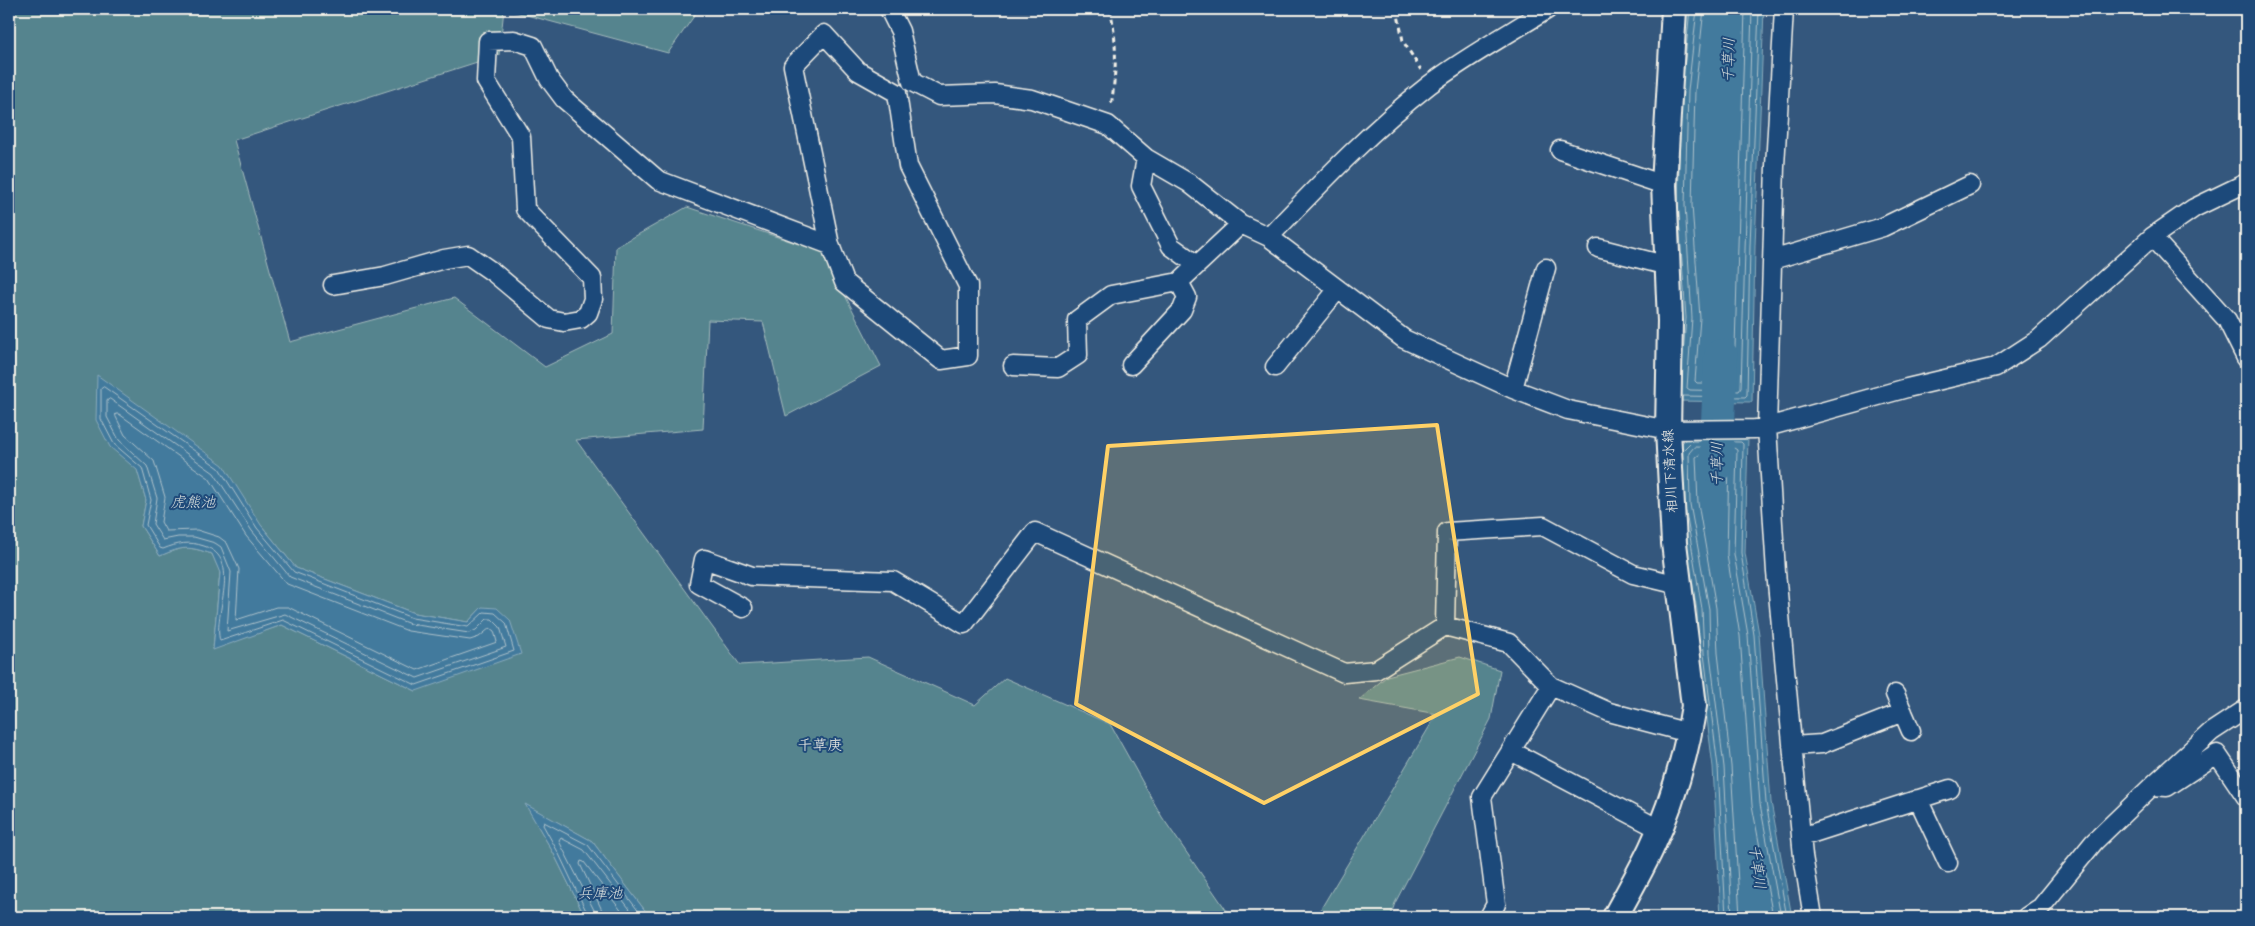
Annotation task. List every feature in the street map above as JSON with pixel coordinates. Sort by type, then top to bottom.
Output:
[{"type":"main road","name":"相川下清水線","points":[[1615,917],[1651,849],[1666,811],[1689,733],[1694,706],[1674,543],[1674,430],[1664,185],[1674,9]]},
{"type":"street","points":[[889,9],[900,31],[912,82],[939,96],[995,94],[1032,99],[1108,125],[1146,158],[1189,183],[1241,224],[1270,237],[1404,339],[1513,389],[1568,410],[1674,430],[1761,428],[1907,388],[1996,367],[2039,339],[2152,236],[2194,208],[2246,184]]},
{"type":"street","points":[[1270,237],[1334,169],[1389,118],[1431,84],[1548,9]]},
{"type":"street","points":[[1784,9],[1772,260],[1761,428],[1801,837],[1813,917]]},
{"type":"street","points":[[824,34],[858,71],[897,93],[908,166],[968,286],[968,356],[941,360],[844,282],[830,245],[794,66],[824,34]]},
{"type":"street","points":[[333,286],[385,276],[444,259],[468,255],[494,273],[549,319],[564,322],[581,319],[588,313],[594,299],[592,278],[525,209],[522,138],[486,82],[488,41],[514,40],[534,46],[549,79],[564,99],[658,180],[830,245]]},
{"type":"street","points":[[897,93],[912,82]]},
{"type":"street","points":[[1560,150],[1664,185]]},
{"type":"street","points":[[1146,158],[1141,186],[1171,246],[1197,265]]},
{"type":"street","points":[[1772,260],[1883,227],[1970,184]]},
{"type":"street","points":[[1013,366],[1058,368],[1078,356],[1077,320],[1111,295],[1179,282],[1241,224]]},
{"type":"street","points":[[2152,236],[2227,320],[2246,358]]},
{"type":"street","points":[[1598,248],[1668,266]]},
{"type":"street","points":[[1513,389],[1546,268]]},
{"type":"street","points":[[1131,365],[1182,310],[1187,298],[1179,282]]},
{"type":"street","points":[[1275,367],[1338,289]]},
{"type":"street","points":[[1445,626],[1447,532],[1543,526],[1633,574],[1679,585]]},
{"type":"street","points":[[743,608],[699,584],[704,559],[752,576],[894,581],[964,624],[1035,532],[1344,673],[1376,670],[1445,626],[1509,643],[1552,686],[1609,712],[1689,733]]},
{"type":"street","points":[[1489,917],[1496,904],[1482,797],[1552,686]]},
{"type":"street","points":[[1895,694],[1911,731]]},
{"type":"street","points":[[2026,917],[2041,907],[2094,842],[2152,786],[2211,732],[2246,709]]},
{"type":"street","points":[[1792,746],[1822,744],[1903,712]]},
{"type":"street","points":[[1511,751],[1659,829]]},
{"type":"street","points":[[2152,786],[2167,787],[2217,754],[2246,798]]},
{"type":"street","points":[[1801,837],[1950,789]]},
{"type":"street","points":[[1918,800],[1948,863]]},
{"type":"path","points":[[1108,125],[1116,70],[1116,35],[1110,9]]},
{"type":"path","points":[[1397,9],[1403,41],[1431,84]]},
{"type":"highlighted area","points":[[1437,425],[1478,694],[1264,803],[1076,704],[1108,446]]},
{"type":"green space","points":[[9,9],[504,9],[499,55],[234,140],[290,342],[454,298],[545,367],[613,334],[616,247],[687,207],[823,252],[881,366],[786,416],[763,322],[708,320],[703,429],[576,440],[740,665],[868,657],[975,705],[1005,678],[1110,724],[1162,817],[1231,917],[650,917],[592,841],[526,805],[554,854],[585,917],[9,917]],"holes":[[[137,469],[261,525],[296,568],[414,613],[468,622],[482,607],[416,691],[282,625],[213,649],[220,572],[212,554],[191,548],[174,550],[160,556],[141,526],[146,500]]]},
{"type":"green space","points":[[504,9],[699,9],[668,53]]},
{"type":"green space","points":[[1460,657],[1500,670],[1491,719],[1395,903],[1390,917],[1316,917],[1437,714],[1359,700],[1387,676]]},
{"type":"water","points":[[1686,9],[1764,9],[1755,246],[1752,402],[1675,401],[1673,205],[1676,90]]},
{"type":"water","name":"虎熊池","points":[[97,375],[223,465],[261,525],[296,568],[414,613],[468,622],[482,607],[497,608],[510,620],[521,654],[416,691],[282,625],[213,650],[220,573],[212,554],[186,548],[174,550],[160,556],[141,526],[146,500],[137,470],[110,447],[96,420]]},
{"type":"water","points":[[1689,436],[1748,437],[1745,553],[1759,634],[1771,802],[1792,917],[1721,917],[1713,767],[1699,655],[1697,610],[1679,505],[1677,448]]},
{"type":"water","name":"兵庫池","points":[[525,804],[592,841],[650,917],[585,917],[554,854]]},
{"type":"waterway","name":"千草川","points":[[1716,466],[1721,356]]},
{"type":"district","name":"千草庚","points":[[820,745]]}]
